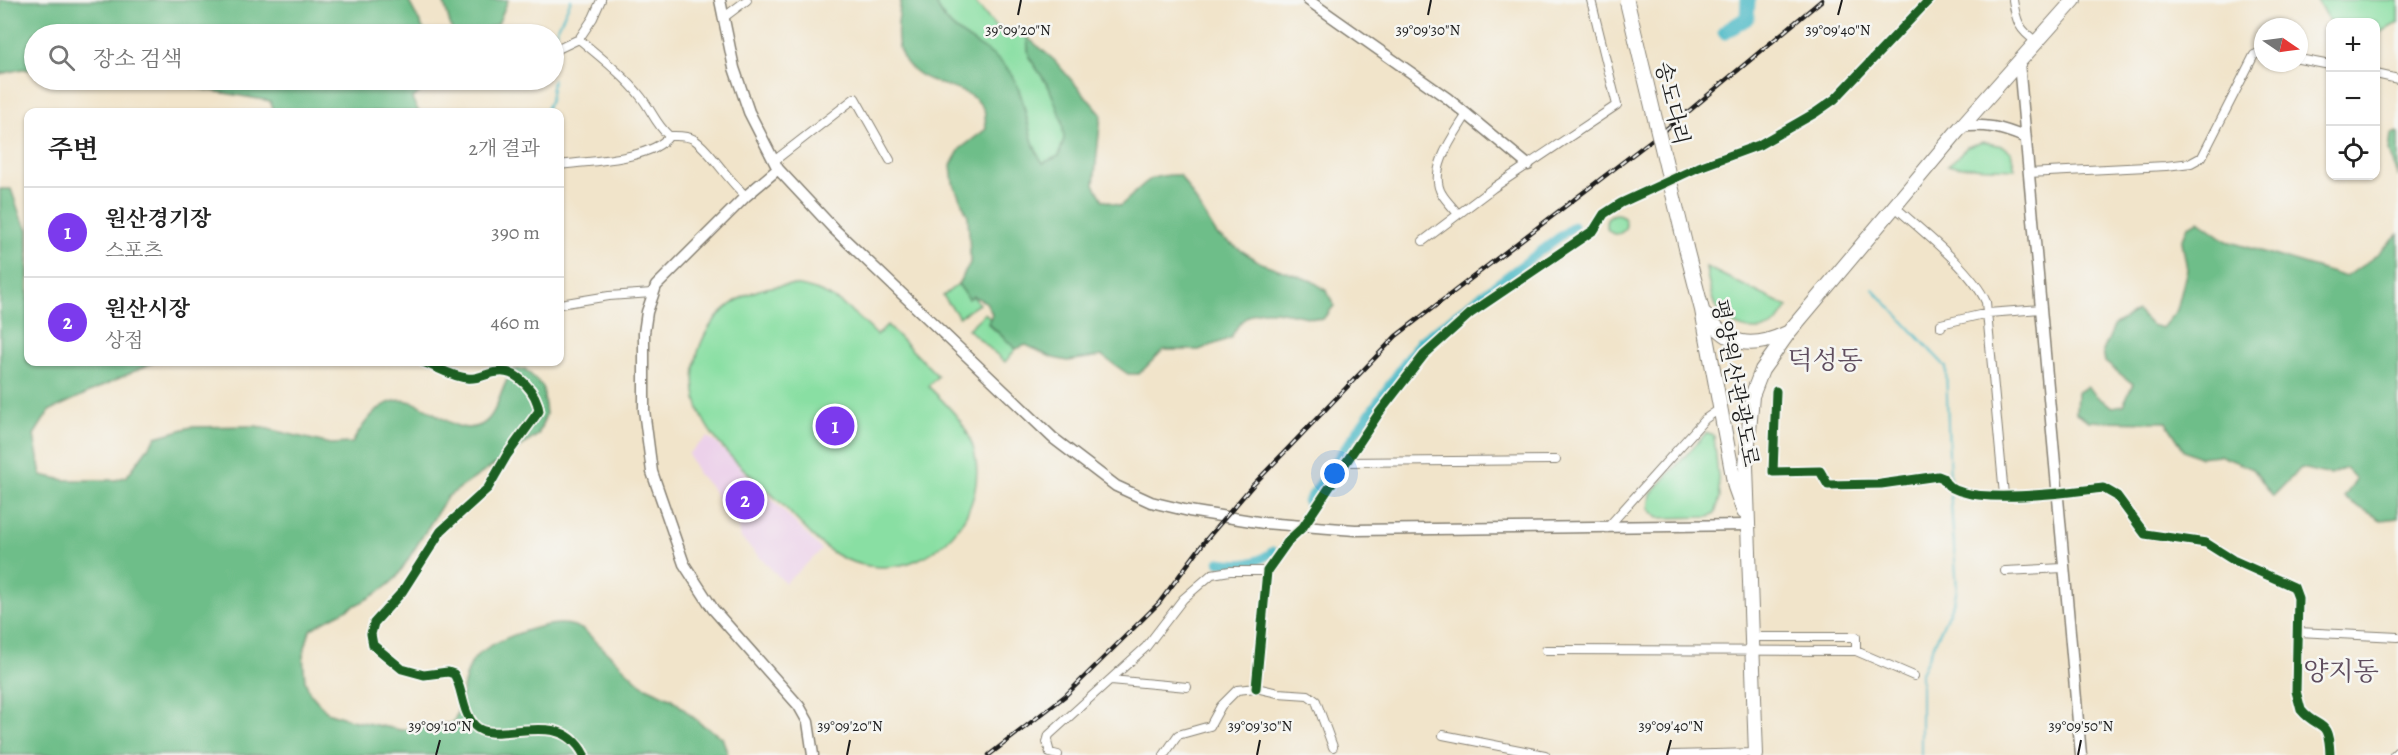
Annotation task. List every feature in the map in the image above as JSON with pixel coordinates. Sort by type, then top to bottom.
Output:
[{"type":"highway","points":[[1756,754],[1754,643],[1746,466],[1752,396],[1762,370],[1789,332],[1894,206],[2074,0]]},
{"type":"highway","name":"송도다리","points":[[1627,1],[1686,248]]},
{"type":"highway","name":"평양원산관광도로","points":[[1686,248],[1702,310],[1722,408],[1735,488],[1749,525]]},
{"type":"highway","points":[[1702,310],[1717,330],[1750,344],[1766,343],[1789,332]]},
{"type":"main road","points":[[720,0],[734,68],[749,112],[776,165],[834,229],[1053,438],[1116,486],[1167,506],[1303,527],[1355,530],[1749,525]]},
{"type":"main road","points":[[1308,0],[1467,114],[1528,165]]},
{"type":"main road","points":[[2019,63],[2081,755]]},
{"type":"main road","points":[[1961,127],[1977,124],[1999,126],[2024,137]]},
{"type":"main road","points":[[776,165],[667,274],[652,293],[644,333],[644,410],[652,472],[665,516],[684,564],[713,609],[799,706],[808,722],[813,755]]},
{"type":"street","points":[[564,46],[579,39],[593,18],[601,0]]},
{"type":"street","points":[[723,18],[747,0]]},
{"type":"street","points":[[1423,241],[1457,213],[1617,105],[1591,0]]},
{"type":"street","points":[[1256,688],[1267,571],[1289,540],[1303,527],[1346,462],[1424,355],[1471,313],[1594,230],[1604,214],[1621,203],[1698,167],[1759,145],[1835,99],[1929,0]]},
{"type":"street","points":[[2013,0],[2016,22],[2023,33],[2037,42]]},
{"type":"street","points":[[579,39],[614,68],[642,98],[651,117],[669,136],[687,136],[696,141],[732,185],[746,195]]},
{"type":"street","points":[[2028,173],[2166,166],[2197,160],[2202,157],[2212,142],[2254,55]]},
{"type":"street","points":[[2308,61],[2326,64]]},
{"type":"street","points":[[2380,75],[2398,79]]},
{"type":"street","points":[[776,165],[855,99],[890,160]]},
{"type":"street","points":[[1457,213],[1438,185],[1445,154],[1467,114]]},
{"type":"street","points":[[564,164],[633,155],[663,144],[669,136]]},
{"type":"street","points":[[1894,206],[1980,290],[1988,313],[2004,495]]},
{"type":"street","points":[[564,303],[609,296],[652,293]]},
{"type":"street","points":[[1941,327],[1941,324],[1988,313],[2041,309]]},
{"type":"street","points":[[434,366],[470,379],[498,372],[508,373],[524,384],[533,394],[539,411],[507,455],[488,488],[441,531],[402,592],[374,623],[371,634],[373,645],[390,660],[413,673],[448,672],[454,674],[471,721],[480,730],[547,730],[566,737],[584,755]]},
{"type":"street","points":[[1776,391],[1773,472],[1820,471],[1828,485],[1881,484],[1938,476],[1951,487],[1964,493],[2004,495],[2057,495],[2103,488],[2117,496],[2145,534],[2206,543],[2233,560],[2295,587],[2298,598],[2296,691],[2301,710],[2306,717],[2314,718],[2325,728],[2330,755]]},
{"type":"street","points":[[1607,528],[1705,419],[1722,408]]},
{"type":"street","points":[[1346,462],[1556,460]]},
{"type":"street","points":[[2005,571],[2063,568]]},
{"type":"street","points":[[1052,754],[1047,742],[1049,735],[1146,647],[1183,599],[1212,574],[1230,571],[1267,571]]},
{"type":"street","points":[[2298,632],[2398,637]]},
{"type":"street","points":[[1546,650],[1856,637],[1856,651]]},
{"type":"street","points":[[1754,643],[1856,651],[1914,676]]},
{"type":"street","points":[[1111,680],[1187,687]]},
{"type":"street","points":[[1164,755],[1178,735],[1210,726],[1221,706],[1237,690],[1256,688],[1278,693],[1308,695],[1316,701],[1334,747]]},
{"type":"street","points":[[1443,735],[1545,755]]},
{"type":"street","points":[[2394,755],[2398,751]]},
{"type":"street","points":[[1673,755],[1756,754]]},
{"type":"shaded area","points":[[707,437],[715,442],[822,550],[785,583],[740,537],[738,527],[725,512],[711,487],[698,474],[688,454]]},
{"type":"green space","points":[[0,0],[408,0],[421,24],[24,24],[24,69],[0,74]]},
{"type":"green space","points":[[443,0],[508,0],[498,24],[450,24]]},
{"type":"green space","points":[[901,0],[935,0],[947,22],[1004,65],[1018,87],[1032,139],[1043,163],[1059,156],[1064,139],[1062,121],[1049,87],[1029,57],[1027,37],[1054,60],[1101,114],[1094,184],[1103,200],[1120,206],[1146,182],[1159,176],[1180,175],[1217,235],[1261,263],[1312,281],[1327,291],[1334,306],[1323,319],[1282,312],[1259,312],[1248,316],[1239,324],[1231,338],[1199,350],[1163,350],[1139,374],[1128,374],[1102,356],[1068,361],[1053,358],[1026,345],[1016,349],[988,323],[992,314],[986,302],[973,296],[969,299],[958,284],[970,263],[968,216],[953,183],[951,165],[960,149],[986,129],[984,110],[967,94],[929,80],[907,64],[900,51],[898,39]]},
{"type":"green space","points":[[935,0],[973,0],[995,26],[1027,37],[1029,57],[1049,87],[1063,121],[1064,139],[1059,156],[1043,163],[1033,143],[1019,91],[1014,81],[995,59],[950,25],[941,14]]},
{"type":"green space","points":[[2317,0],[2398,0],[2398,23],[2380,33],[2380,18],[2327,18]]},
{"type":"green space","points":[[207,90],[422,90],[412,99],[417,108],[273,108],[270,101]]},
{"type":"green space","points":[[2398,132],[2398,177],[2389,151],[2391,134]]},
{"type":"green space","points":[[1983,142],[2002,146],[2011,152],[2015,169],[1948,166],[1967,147]]},
{"type":"green space","points":[[0,189],[11,189],[24,223],[24,366],[145,366],[49,411],[34,435],[41,475],[65,480],[116,480],[127,476],[156,437],[191,427],[256,426],[330,444],[352,443],[371,416],[389,403],[406,401],[466,428],[481,425],[492,415],[513,370],[525,369],[543,387],[546,415],[538,435],[447,497],[397,577],[387,586],[310,630],[303,655],[305,681],[310,693],[327,712],[351,720],[401,730],[453,723],[468,669],[478,655],[500,641],[528,630],[566,624],[585,631],[642,685],[672,699],[701,724],[722,737],[728,755],[0,755]]},
{"type":"green space","points":[[1616,214],[1623,217],[1626,224],[1623,231],[1616,234],[1609,231],[1606,224],[1609,217]]},
{"type":"green space","points":[[2199,221],[2227,241],[2346,277],[2374,257],[2398,234],[2398,518],[2381,520],[2344,498],[2356,479],[2346,468],[2330,475],[2301,468],[2273,496],[2253,469],[2219,455],[2198,457],[2184,450],[2166,422],[2089,421],[2076,413],[2077,392],[2087,387],[2113,407],[2123,405],[2133,384],[2105,362],[2103,351],[2115,324],[2137,311],[2151,325],[2162,328],[2177,310],[2187,269],[2182,241],[2188,226]]},
{"type":"green space","points":[[1706,267],[1788,307],[1774,325],[1767,328],[1759,330],[1734,324],[1726,320],[1716,308]]},
{"type":"green space","points":[[958,284],[969,298],[973,296],[979,304],[959,317],[943,296]]},
{"type":"green space","points":[[793,285],[806,287],[829,296],[849,309],[877,335],[887,325],[938,376],[928,386],[954,413],[969,435],[977,468],[975,492],[967,514],[954,533],[937,549],[916,560],[894,566],[869,566],[851,562],[835,554],[814,537],[727,453],[702,417],[696,400],[694,382],[696,363],[700,346],[715,320],[737,300],[750,294],[763,289]]},
{"type":"green space","points":[[985,313],[991,320],[988,324],[1016,349],[1005,362],[968,329]]},
{"type":"green space","points":[[1706,433],[1714,436],[1720,497],[1715,514],[1709,517],[1658,518],[1649,509],[1651,494]]},
{"type":"waterway","points":[[560,24],[571,0]]},
{"type":"waterway","points":[[1725,32],[1747,18],[1748,0]]},
{"type":"waterway","points":[[547,108],[552,90]]},
{"type":"waterway","points":[[1307,502],[1420,341],[1574,226]]},
{"type":"waterway","points":[[1873,289],[1946,367],[1950,482]]},
{"type":"waterway","points":[[1921,755],[1921,673],[1954,601],[1957,589],[1950,490]]},
{"type":"waterway","points":[[1219,562],[1248,563],[1261,559],[1273,551]]},
{"type":"railway","points":[[989,755],[1065,696],[1159,603],[1205,541],[1253,485],[1396,336],[1683,116],[1822,0]]},
{"type":"cycle path","points":[[1256,688],[1267,571],[1289,540],[1303,527],[1379,413],[1424,355],[1471,313],[1594,230],[1604,214],[1621,203],[1699,167],[1759,145],[1835,99],[1929,0]]},
{"type":"cycle path","points":[[432,366],[450,374],[471,378],[506,372],[525,384],[535,397],[539,411],[507,455],[488,488],[441,531],[402,592],[374,623],[371,634],[373,645],[402,669],[424,675],[448,672],[454,674],[467,714],[475,726],[485,731],[497,732],[544,729],[559,732],[573,740],[584,755]]},
{"type":"cycle path","points":[[1776,391],[1773,472],[1820,471],[1828,485],[1881,484],[1938,476],[1952,488],[1991,496],[2043,495],[2103,488],[2117,496],[2145,534],[2206,543],[2233,560],[2294,587],[2298,598],[2296,691],[2301,710],[2325,729],[2330,755]]},
{"type":"place","name":"원산경기장","points":[[835,426]]},
{"type":"place","name":"원산시장","points":[[745,500]]},
{"type":"district","name":"덕성동","points":[[1825,360]]},
{"type":"district","name":"양지동","points":[[2341,671]]}]
